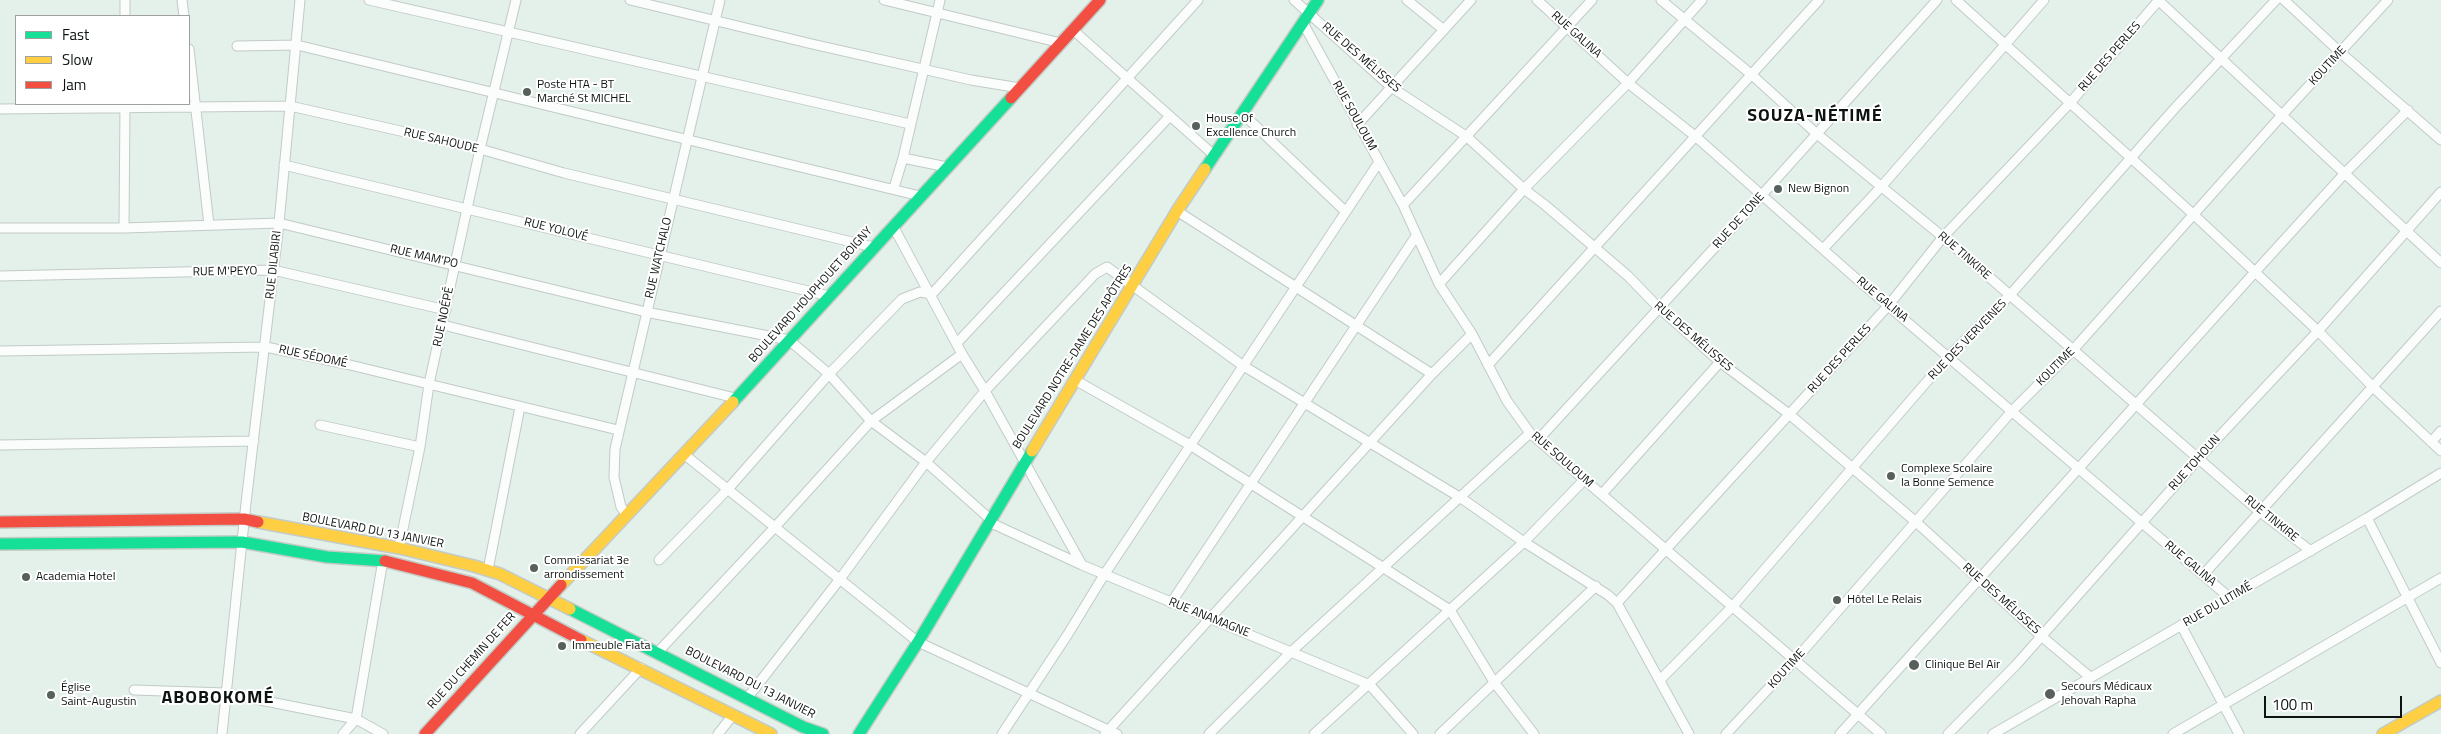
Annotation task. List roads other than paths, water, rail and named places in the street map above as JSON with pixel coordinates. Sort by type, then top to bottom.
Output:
[{"type":"main road","name":"BOULEVARD HOUPHOUET BOIGNY","points":[[544,603],[685,455],[1100,0]]},
{"type":"main road","name":"BOULEVARD NOTRE-DAME DES APÔTRES","points":[[859,734],[918,642],[1177,211],[1318,0]]},
{"type":"main road","name":"BOULEVARD DU 13 JANVIER","points":[[0,522],[244,525],[399,548],[488,570],[544,603],[658,652],[803,727],[823,734]]},
{"type":"main road","points":[[0,544],[242,542],[328,557],[383,560],[472,583],[532,616],[771,734]]},
{"type":"main road","name":"RUE DU CHEMIN DE FER","points":[[425,734],[544,603]]},
{"type":"main road","points":[[2384,734],[2441,701]]},
{"type":"street","points":[[125,0],[125,15]]},
{"type":"street","points":[[182,0],[184,15]]},
{"type":"street","name":"RUE DILABIRI","points":[[222,734],[242,542],[266,347],[297,46],[300,0]]},
{"type":"street","points":[[369,0],[910,124]]},
{"type":"street","name":"RUE NOÉPÉ","points":[[399,548],[420,447],[429,384],[480,149],[516,0]]},
{"type":"street","points":[[630,0],[924,69],[1020,88]]},
{"type":"street","name":"RUE WATCHALO","points":[[627,515],[622,507],[614,477],[613,464],[618,430],[720,0]]},
{"type":"street","points":[[884,0],[1061,43]]},
{"type":"street","points":[[894,188],[903,158],[940,0]]},
{"type":"street","points":[[932,294],[1125,78],[1198,0]]},
{"type":"street","name":"RUE DES MÉLISSES","points":[[1294,0],[1306,18],[1391,87],[1466,136],[1524,190],[1595,247],[1659,308],[1720,362],[1789,414],[1916,522],[2040,636],[2090,677]]},
{"type":"street","points":[[1407,0],[1444,30]]},
{"type":"street","points":[[1357,125],[1471,0]]},
{"type":"street","name":"RUE GALINA","points":[[1537,0],[1628,82],[1695,136],[1888,306],[1949,356],[2230,598]]},
{"type":"street","points":[[1403,205],[1592,0]]},
{"type":"street","name":"RUE TINKIRE","points":[[1661,0],[1752,75],[1817,134],[1943,237],[2138,404],[2260,512],[2311,551]]},
{"type":"street","points":[[1439,284],[1524,190],[1628,82],[1702,0]]},
{"type":"street","points":[[1488,365],[1819,0]]},
{"type":"street","name":"RUE DE TONE","points":[[1538,440],[1937,0]]},
{"type":"street","points":[[1956,0],[2193,214],[2318,330],[2373,387],[2441,451]]},
{"type":"street","points":[[1823,249],[1881,187],[2044,0]]},
{"type":"street","points":[[2159,0],[2441,263]]},
{"type":"street","name":"RUE DES PERLES","points":[[1617,603],[1888,306],[1943,237],[2070,103],[2159,0]]},
{"type":"street","name":"RUE DES VERVEINES","points":[[1660,680],[1733,606],[1949,356],[2010,295],[2220,58],[2276,0]]},
{"type":"street","points":[[2284,0],[2341,53],[2441,140]]},
{"type":"street","name":"KOUTIME","points":[[1726,734],[1796,659],[2012,411],[2073,350],[2282,115],[2388,0]]},
{"type":"street","name":"RUE SOULOUM","points":[[1306,18],[1357,125],[1403,205],[1439,284],[1472,334],[1507,401],[1530,433],[1859,713],[1881,734]]},
{"type":"street","points":[[1072,30],[1215,156]]},
{"type":"street","points":[[237,46],[297,46],[894,188],[920,196]]},
{"type":"street","points":[[190,56],[209,226]]},
{"type":"street","points":[[124,228],[125,106]]},
{"type":"street","name":"RUE SAHOUDE","points":[[0,109],[125,106],[197,108],[290,106],[480,149],[564,173],[672,197],[873,247]]},
{"type":"street","points":[[1840,734],[2345,173],[2408,110]]},
{"type":"street","points":[[1243,114],[1345,211]]},
{"type":"street","points":[[957,343],[1170,117]]},
{"type":"street","points":[[903,158],[947,167]]},
{"type":"street","points":[[1002,734],[1242,365],[1379,162]]},
{"type":"street","name":"RUE YOLOVÉ","points":[[284,165],[828,296]]},
{"type":"street","name":"RUE TOHOUN","points":[[1948,734],[2016,665],[2199,458],[2318,330],[2441,192]]},
{"type":"street","points":[[1177,211],[1432,374]]},
{"type":"street","name":"RUE MAM'PO","points":[[0,228],[124,228],[279,223],[646,312],[789,340],[830,374],[871,420],[926,462]]},
{"type":"street","points":[[893,226],[932,294],[962,354],[985,391],[1082,565]]},
{"type":"street","points":[[1171,603],[1416,236]]},
{"type":"street","points":[[748,697],[840,579],[926,462],[985,391],[1094,274],[1107,267],[1242,365],[1462,498],[1524,542],[1596,586],[1617,603],[1689,734]]},
{"type":"street","name":"RUE M'PEYO","points":[[0,276],[273,270],[446,310]]},
{"type":"street","points":[[659,560],[728,489],[830,374],[902,299],[920,292],[932,294]]},
{"type":"street","points":[[2203,575],[2441,311]]},
{"type":"street","points":[[443,325],[735,398]]},
{"type":"street","points":[[685,455],[918,642],[1110,732],[1209,618],[1432,374],[1472,334]]},
{"type":"street","name":"RUE SÉDOMÉ","points":[[0,351],[266,347],[618,430]]},
{"type":"street","points":[[658,652],[775,527],[871,420],[962,354]]},
{"type":"street","points":[[1602,494],[1720,362]]},
{"type":"street","points":[[1075,380],[1190,445],[1450,610],[1494,682],[1534,734]]},
{"type":"street","points":[[488,570],[520,407]]},
{"type":"street","points":[[320,425],[420,447]]},
{"type":"street","points":[[2431,442],[2441,432]]},
{"type":"street","points":[[1209,734],[1291,652],[1382,567],[1462,498],[1530,433]]},
{"type":"street","points":[[0,445],[254,441]]},
{"type":"street","name":"RUE ANAMAGNE","points":[[926,462],[990,521],[1104,575],[1370,684],[1413,734]]},
{"type":"street","name":"RUE DU LITIMÉ","points":[[1993,734],[2311,551],[2441,473]]},
{"type":"street","points":[[1314,734],[1524,542],[1584,480]]},
{"type":"street","points":[[2367,518],[2406,598],[2441,663]]},
{"type":"street","points":[[343,734],[356,719],[383,560]]},
{"type":"street","points":[[2173,734],[2441,578]]},
{"type":"street","points":[[1440,734],[1596,586]]},
{"type":"street","points":[[2181,625],[2239,734]]},
{"type":"street","points":[[580,734],[640,668]]},
{"type":"street","points":[[134,690],[225,693],[356,719],[382,734]]},
{"type":"street","points":[[718,734],[733,715]]},
{"type":"place","name":"Poste HTA - BT Marché St MICHEL","points":[[527,92]]},
{"type":"place","name":"House Of Excellence Church","points":[[1196,126]]},
{"type":"place","name":"New Bignon","points":[[1778,189]]},
{"type":"place","name":"Complexe Scolaire la Bonne Semence","points":[[1891,476]]},
{"type":"place","name":"Commissariat 3e arrondissement","points":[[534,568]]},
{"type":"place","name":"Academia Hotel","points":[[26,577]]},
{"type":"place","name":"Hôtel Le Relais","points":[[1837,600]]},
{"type":"place","name":"Immeuble Fiata","points":[[562,646]]},
{"type":"place","name":"Clinique Bel Air","points":[[1914,665]]},
{"type":"place","name":"Secours Médicaux Jehovah Rapha","points":[[2050,694]]},
{"type":"place","name":"Église Saint-Augustin","points":[[51,695]]},
{"type":"district","name":"SOUZA-NÉTIMÉ","points":[[1815,117]]},
{"type":"district","name":"ABOBOKOMÉ","points":[[218,699]]}]
